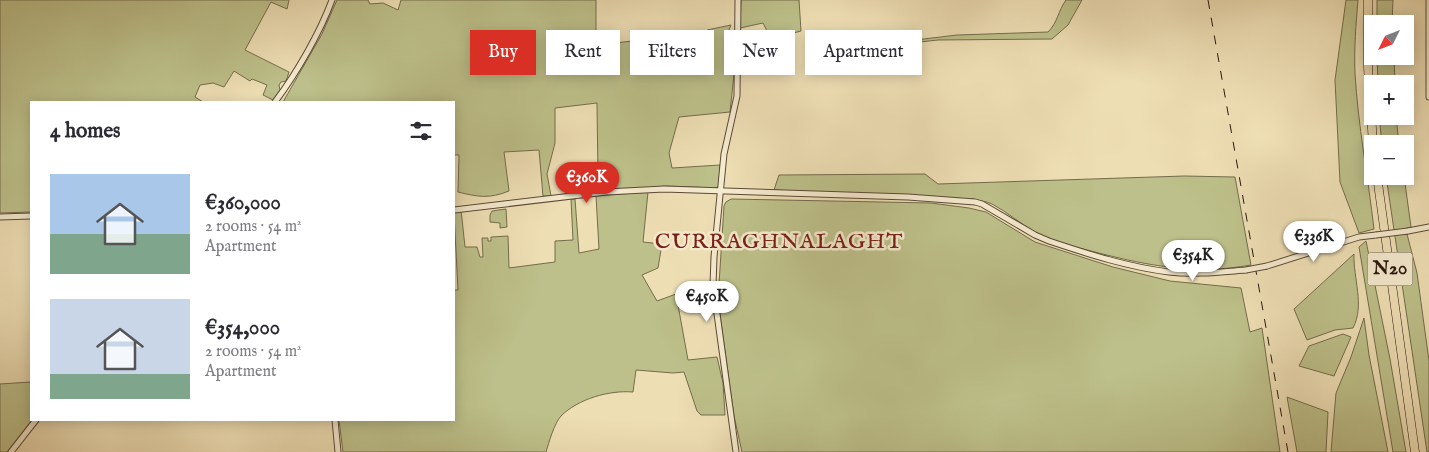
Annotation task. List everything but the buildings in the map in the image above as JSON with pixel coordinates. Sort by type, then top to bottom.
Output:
[{"type":"highway","points":[[1368,0],[1368,67],[1372,135]]},
{"type":"highway","name":"N20","points":[[1378,185],[1416,452]]},
{"type":"street","points":[[276,101],[323,22],[332,0]]},
{"type":"street","points":[[736,452],[713,285],[724,154],[737,96],[738,0]]},
{"type":"street","points":[[1429,0],[1429,96]]},
{"type":"street","points":[[455,210],[606,192],[664,189],[908,197],[975,202],[991,208],[1035,235],[1050,241],[1142,267],[1178,272],[1206,273],[1246,270],[1267,266],[1359,237],[1429,227]]},
{"type":"street","points":[[0,217],[30,216]]},
{"type":"street","points":[[11,452],[35,421]]},
{"type":"street","points":[[335,421],[338,452]]},
{"type":"green space","points":[[0,0],[289,0],[287,9],[271,2],[245,50],[289,72],[286,81],[281,82],[279,85],[280,90],[273,100],[263,95],[267,85],[252,79],[250,81],[234,71],[224,87],[213,83],[200,85],[195,97],[201,101],[30,101],[30,212],[0,213]]},
{"type":"green space","points":[[337,0],[368,0],[370,4],[383,3],[398,10],[401,0],[596,0],[596,30],[546,30],[546,75],[620,75],[620,42],[630,41],[630,75],[714,75],[714,30],[707,30],[731,25],[729,30],[724,30],[724,75],[734,75],[730,112],[679,117],[669,153],[672,168],[720,165],[719,185],[717,188],[666,186],[601,193],[598,178],[597,103],[555,108],[555,143],[547,174],[551,196],[543,196],[539,150],[504,152],[509,191],[484,196],[458,192],[459,155],[455,155],[455,101],[284,101],[322,34]]},
{"type":"green space","points":[[741,0],[799,0],[801,31],[795,33],[795,30],[766,30],[763,23],[740,28]]},
{"type":"green space","points":[[1066,0],[1082,0],[1068,25],[1052,39],[922,42],[922,39],[957,35],[1048,32]]},
{"type":"green space","points":[[1346,0],[1358,0],[1355,46],[1356,92],[1364,154],[1364,185],[1368,185],[1374,229],[1359,233],[1340,182],[1335,80]]},
{"type":"green space","points":[[1377,0],[1393,0],[1392,15],[1377,15]]},
{"type":"green space","points":[[1377,65],[1394,65],[1395,75],[1378,75]]},
{"type":"green space","points":[[1380,125],[1397,125],[1398,135],[1381,135]]},
{"type":"green space","points":[[925,174],[938,184],[1184,176],[1235,177],[1251,265],[1211,269],[1173,268],[1115,257],[1051,239],[1031,230],[992,204],[973,199],[774,190],[779,175]]},
{"type":"green space","points":[[1387,185],[1405,185],[1411,227],[1407,228],[1407,234],[1417,273],[1429,361],[1429,452],[1427,452]]},
{"type":"green space","points":[[648,192],[643,242],[662,244],[658,268],[642,275],[657,301],[676,294],[688,360],[717,357],[723,383],[725,415],[701,415],[697,411],[684,372],[636,370],[633,392],[604,394],[585,400],[561,416],[554,428],[546,452],[343,452],[339,421],[455,421],[455,290],[458,290],[455,213],[461,210],[465,247],[477,247],[480,257],[483,257],[482,238],[488,238],[488,241],[491,241],[491,237],[508,236],[509,268],[555,262],[555,241],[573,240],[571,199],[575,199],[579,253],[599,249],[596,196]]},
{"type":"green space","points":[[731,199],[931,203],[969,208],[986,212],[1035,242],[1113,267],[1170,281],[1241,288],[1250,332],[1262,328],[1280,452],[742,452],[734,416],[718,300],[724,206]]},
{"type":"green space","points":[[506,209],[507,227],[500,228],[500,223],[490,222],[492,211]]},
{"type":"green space","points":[[1366,241],[1390,359],[1406,452],[1393,452],[1359,247]]},
{"type":"green space","points":[[1354,254],[1358,310],[1353,328],[1335,330],[1307,340],[1294,309]]},
{"type":"green space","points":[[1364,318],[1369,355],[1388,452],[1331,452],[1336,393]]},
{"type":"green space","points":[[1343,334],[1351,337],[1334,376],[1299,366],[1309,346]]},
{"type":"green space","points":[[30,382],[31,421],[7,452],[0,452],[0,384]]},
{"type":"green space","points":[[1287,397],[1328,412],[1326,452],[1297,452]]},
{"type":"railway","points":[[1208,0],[1288,452]]},
{"type":"district","name":"CURRAGHNALAGHT","points":[[779,242]]}]
